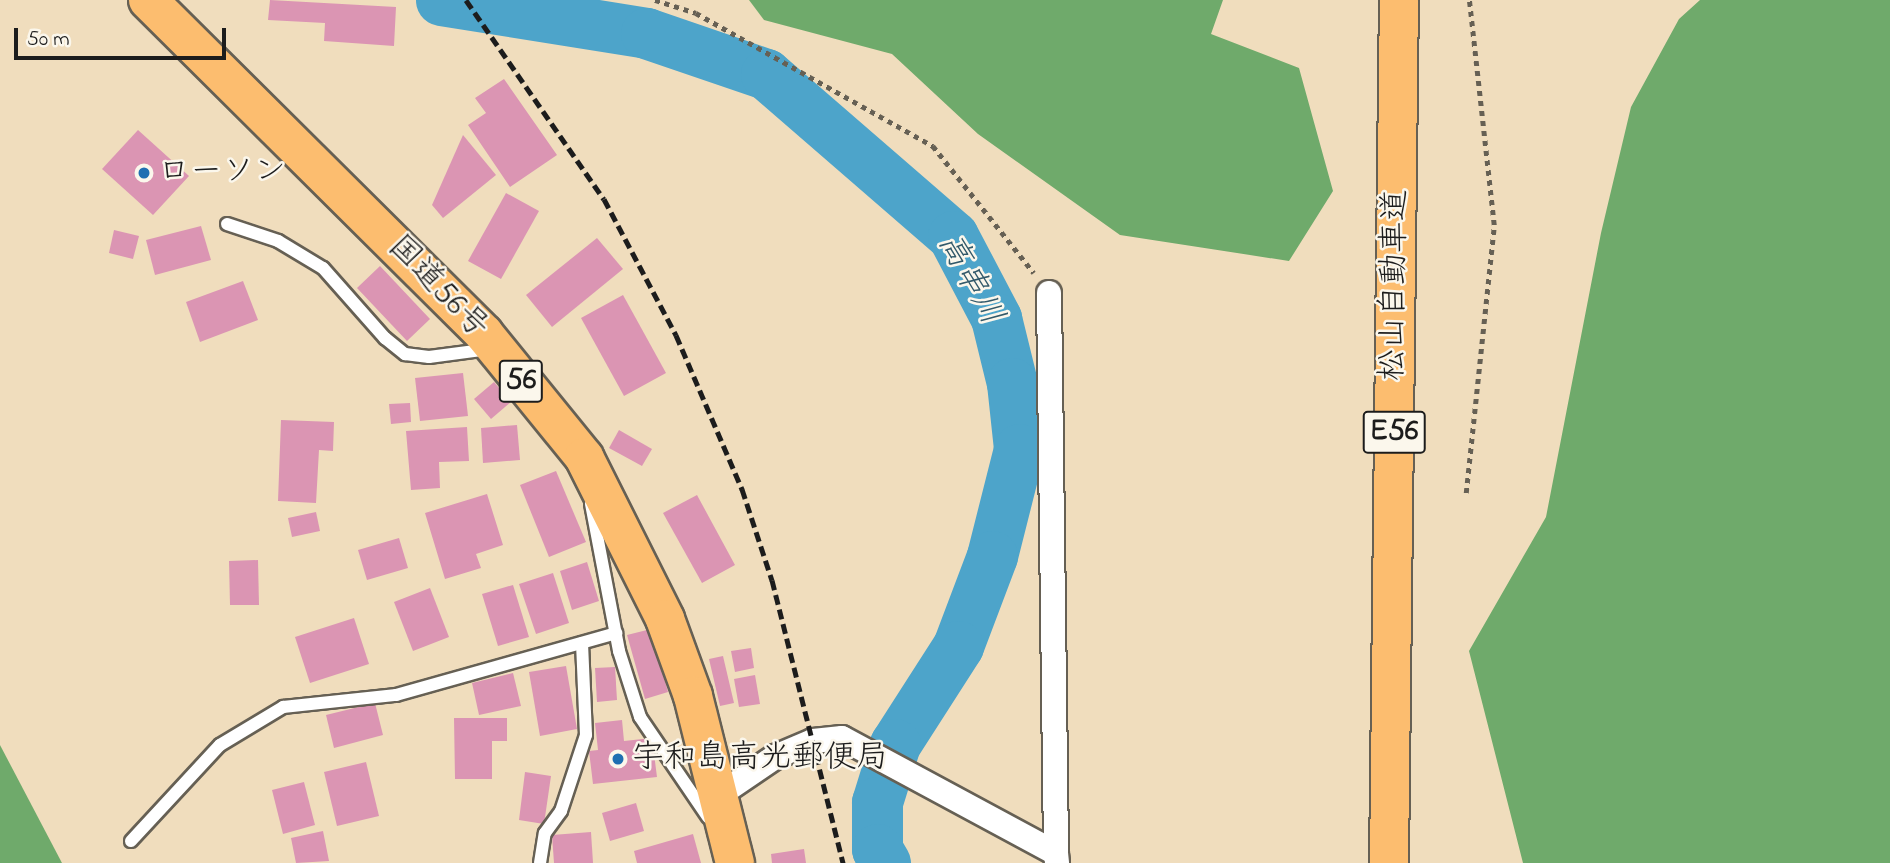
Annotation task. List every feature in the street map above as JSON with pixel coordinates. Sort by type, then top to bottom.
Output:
[{"type":"highway","name":"国道56号","points":[[148,0],[414,262],[495,348],[584,457],[665,619],[693,696],[734,863]]},
{"type":"highway","name":"松山自動車道","points":[[1389,863],[1399,0]]},
{"type":"street","points":[[719,795],[775,757],[813,741],[842,738],[1056,858],[1049,293]]},
{"type":"lane","points":[[227,224],[278,241],[324,268],[385,338],[405,354],[429,357],[495,348]]},
{"type":"lane","points":[[584,457],[616,633],[640,717],[681,772],[734,863]]},
{"type":"lane","points":[[131,841],[220,745],[283,707],[396,695],[616,633]]},
{"type":"lane","points":[[540,863],[545,834],[561,811],[586,735],[582,643]]},
{"type":"path","points":[[655,0],[696,13],[933,146],[1049,293]]},
{"type":"path","points":[[1466,493],[1494,225],[1469,0]]},
{"type":"green space","points":[[749,0],[1223,0],[1211,34],[1299,68],[1333,191],[1289,261],[1120,235],[978,134],[892,54],[764,20]]},
{"type":"green space","points":[[1700,0],[1890,0],[1890,863],[1523,863],[1469,651],[1546,517],[1601,233],[1631,107],[1679,19]]},
{"type":"green space","points":[[0,745],[62,863],[0,863]]},
{"type":"building","points":[[270,0],[396,7],[394,46],[324,41],[325,23],[268,20]]},
{"type":"building","points":[[504,79],[557,155],[510,187],[468,125],[486,113],[475,98]]},
{"type":"building","points":[[138,130],[189,176],[153,215],[102,169]]},
{"type":"building","points":[[463,135],[496,175],[443,218],[432,205]]},
{"type":"building","points":[[506,193],[539,211],[501,279],[468,261]]},
{"type":"building","points":[[201,226],[211,260],[155,275],[146,240]]},
{"type":"building","points":[[114,230],[139,236],[133,259],[109,253]]},
{"type":"building","points":[[597,238],[623,269],[552,327],[526,295]]},
{"type":"building","points":[[380,266],[430,319],[407,341],[357,288]]},
{"type":"building","points":[[243,281],[258,320],[200,342],[186,302]]},
{"type":"building","points":[[623,295],[666,373],[624,396],[581,318]]},
{"type":"building","points":[[463,373],[468,416],[420,421],[415,378]]},
{"type":"building","points":[[494,382],[511,402],[491,419],[474,399]]},
{"type":"building","points":[[410,403],[411,422],[391,424],[389,404]]},
{"type":"building","points":[[281,420],[334,422],[333,451],[319,450],[316,503],[278,501]]},
{"type":"building","points":[[517,425],[520,460],[483,463],[481,428]]},
{"type":"building","points":[[467,427],[469,461],[439,462],[440,488],[411,490],[406,431]]},
{"type":"building","points":[[619,430],[652,449],[642,466],[609,448]]},
{"type":"building","points":[[556,471],[586,542],[549,557],[520,485]]},
{"type":"building","points":[[487,494],[503,545],[476,554],[481,568],[445,579],[425,513]]},
{"type":"building","points":[[697,495],[735,565],[702,583],[663,513]]},
{"type":"building","points":[[316,512],[320,531],[292,537],[288,518]]},
{"type":"building","points":[[399,538],[408,568],[367,580],[358,550]]},
{"type":"building","points":[[258,560],[259,605],[230,605],[229,561]]},
{"type":"building","points":[[587,562],[599,601],[572,610],[560,571]]},
{"type":"building","points":[[553,573],[569,623],[536,634],[519,584]]},
{"type":"building","points":[[513,585],[529,637],[498,646],[482,594]]},
{"type":"building","points":[[430,588],[449,637],[413,651],[394,602]]},
{"type":"building","points":[[354,618],[369,664],[310,683],[295,637]]},
{"type":"building","points":[[651,629],[668,692],[645,699],[627,635]]},
{"type":"building","points":[[751,648],[754,668],[735,672],[731,651]]},
{"type":"building","points":[[723,656],[734,703],[720,706],[709,659]]},
{"type":"building","points":[[566,666],[577,729],[540,736],[529,672]]},
{"type":"building","points":[[615,667],[617,700],[597,702],[595,668]]},
{"type":"building","points":[[513,673],[521,706],[479,715],[472,683]]},
{"type":"building","points":[[755,675],[760,704],[739,707],[734,679]]},
{"type":"building","points":[[375,703],[383,735],[334,748],[326,715]]},
{"type":"building","points":[[454,718],[507,718],[507,741],[492,741],[492,779],[455,779]]},
{"type":"building","points":[[622,720],[624,741],[652,738],[657,777],[593,784],[589,751],[598,750],[595,723]]},
{"type":"building","points":[[366,762],[379,816],[337,826],[324,772]]},
{"type":"building","points":[[525,772],[551,776],[544,824],[519,820]]},
{"type":"building","points":[[304,782],[315,825],[283,834],[272,790]]},
{"type":"building","points":[[636,803],[644,831],[610,841],[602,813]]},
{"type":"building","points":[[323,831],[329,861],[296,863],[291,838]]},
{"type":"building","points":[[591,832],[593,863],[554,863],[552,835]]},
{"type":"building","points":[[693,834],[701,863],[637,863],[634,851]]},
{"type":"building","points":[[804,849],[806,863],[772,863],[771,854]]},
{"type":"waterway","name":"高串川","points":[[441,0],[646,33],[766,74],[953,236],[996,318],[1012,383],[1019,449],[992,556],[958,646],[895,744],[877,802],[877,849],[885,863]]},
{"type":"railway","points":[[466,0],[604,199],[676,335],[742,489],[772,580],[843,863]]},
{"type":"place","name":"ローソン","points":[[144,173]]},
{"type":"place","name":"宇和島高光郵便局","points":[[618,759]]}]
